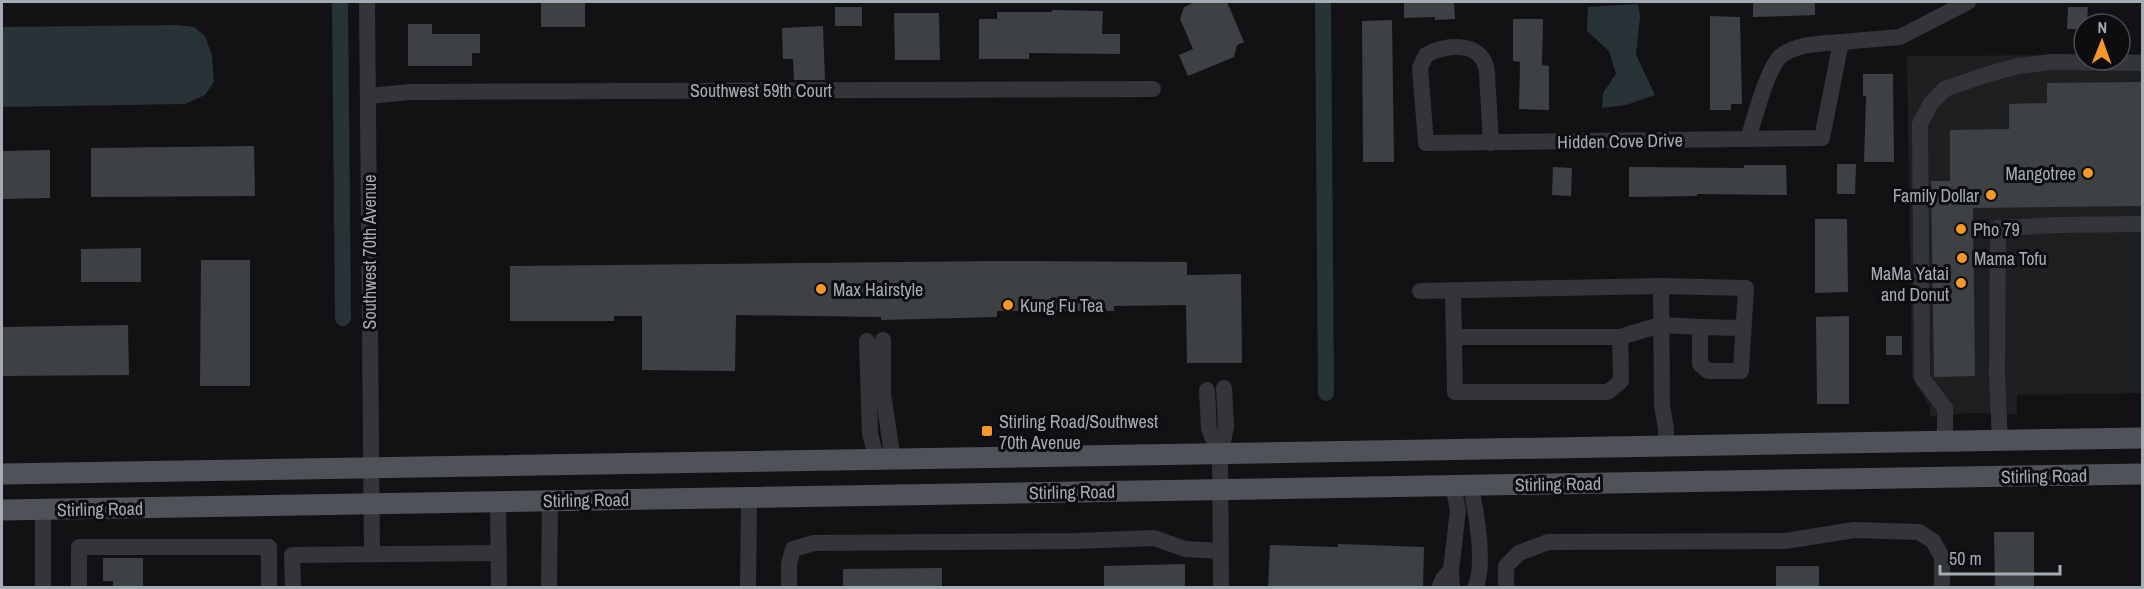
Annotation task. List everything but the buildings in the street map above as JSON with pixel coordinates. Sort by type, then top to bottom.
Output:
[{"type":"main road","name":"Stirling Road","points":[[2,474],[2142,438]]},
{"type":"main road","points":[[749,498],[750,463]]},
{"type":"main road","name":"Stirling Road","points":[[2,510],[2142,474]]},
{"type":"street","name":"Southwest 70th Avenue","points":[[367,2],[372,554]]},
{"type":"street","points":[[1748,139],[1770,76],[1779,58],[1789,51],[1814,43],[1900,37],[1968,2]]},
{"type":"street","name":"Hidden Cove Drive","points":[[1491,143],[1486,67],[1479,54],[1465,48],[1448,47],[1436,49],[1425,55],[1420,68],[1426,143],[1491,143],[1822,138],[1840,42]]},
{"type":"street","points":[[1945,441],[1945,408],[1922,378],[1920,124],[1931,103],[1945,88],[2019,66],[2052,62],[2142,63]]},
{"type":"street","name":"Southwest 59th Court","points":[[369,96],[422,92],[1153,89]]},
{"type":"street","points":[[2000,441],[1997,375],[1998,228],[2142,224]]},
{"type":"street","points":[[1661,286],[1662,406],[1666,428],[1666,447]]},
{"type":"street","points":[[1420,291],[1661,286],[1746,288],[1741,371],[1708,371],[1700,364],[1700,327]]},
{"type":"street","points":[[1454,290],[1455,392],[1608,392],[1621,381],[1620,337]]},
{"type":"street","points":[[1454,337],[1620,337],[1660,325],[1743,328]]},
{"type":"street","points":[[875,340],[870,435],[885,460]]},
{"type":"street","points":[[1215,389],[1209,429],[1220,455],[1221,588]]},
{"type":"street","points":[[1452,588],[1451,570],[1462,485]]},
{"type":"street","points":[[1462,485],[1476,506],[1479,581],[1475,588]]},
{"type":"street","points":[[748,588],[749,498]]},
{"type":"street","points":[[498,501],[499,588]]},
{"type":"street","points":[[549,588],[550,501]]},
{"type":"street","points":[[43,510],[43,588]]},
{"type":"street","points":[[1506,588],[1506,566],[1519,553],[1548,542],[1785,541],[1854,530],[1919,532],[1933,541],[1942,557],[1942,588]]},
{"type":"street","points":[[789,588],[789,564],[793,549],[814,543],[1076,541],[1154,538],[1185,549],[1221,551]]},
{"type":"street","points":[[79,588],[78,547],[269,547],[269,588]]},
{"type":"street","points":[[293,588],[292,555],[498,553]]},
{"type":"street","points":[[1439,588],[1451,570]]},
{"type":"shaded area","points":[[1638,4],[1640,16],[1636,55],[1655,95],[1626,105],[1602,108],[1603,93],[1616,74],[1609,51],[1587,31],[1588,7]]},
{"type":"shaded area","points":[[177,25],[194,27],[205,36],[212,56],[214,82],[205,95],[185,104],[2,107],[2,27]]},
{"type":"shaded area","points":[[2132,54],[2142,54],[2142,393],[2017,395],[2017,414],[1972,413],[1930,416],[1930,407],[1912,377],[1907,56],[2072,55],[2072,72],[2132,72]]},
{"type":"waterway","points":[[340,2],[343,318]]},
{"type":"waterway","points":[[1323,2],[1326,393]]},
{"type":"place","name":"Mangotree","points":[[2088,173]]},
{"type":"place","name":"Family Dollar","points":[[1991,195]]},
{"type":"place","name":"Pho 79","points":[[1961,229]]},
{"type":"place","name":"Mama Tofu","points":[[1962,258]]},
{"type":"place","name":"MaMa Yatai and Donut","points":[[1961,283]]},
{"type":"place","name":"Max Hairstyle","points":[[821,289]]},
{"type":"place","name":"Kung Fu Tea","points":[[1008,305]]},
{"type":"place","name":"Stirling Road/Southwest 70th Avenue","points":[[987,431]]}]
